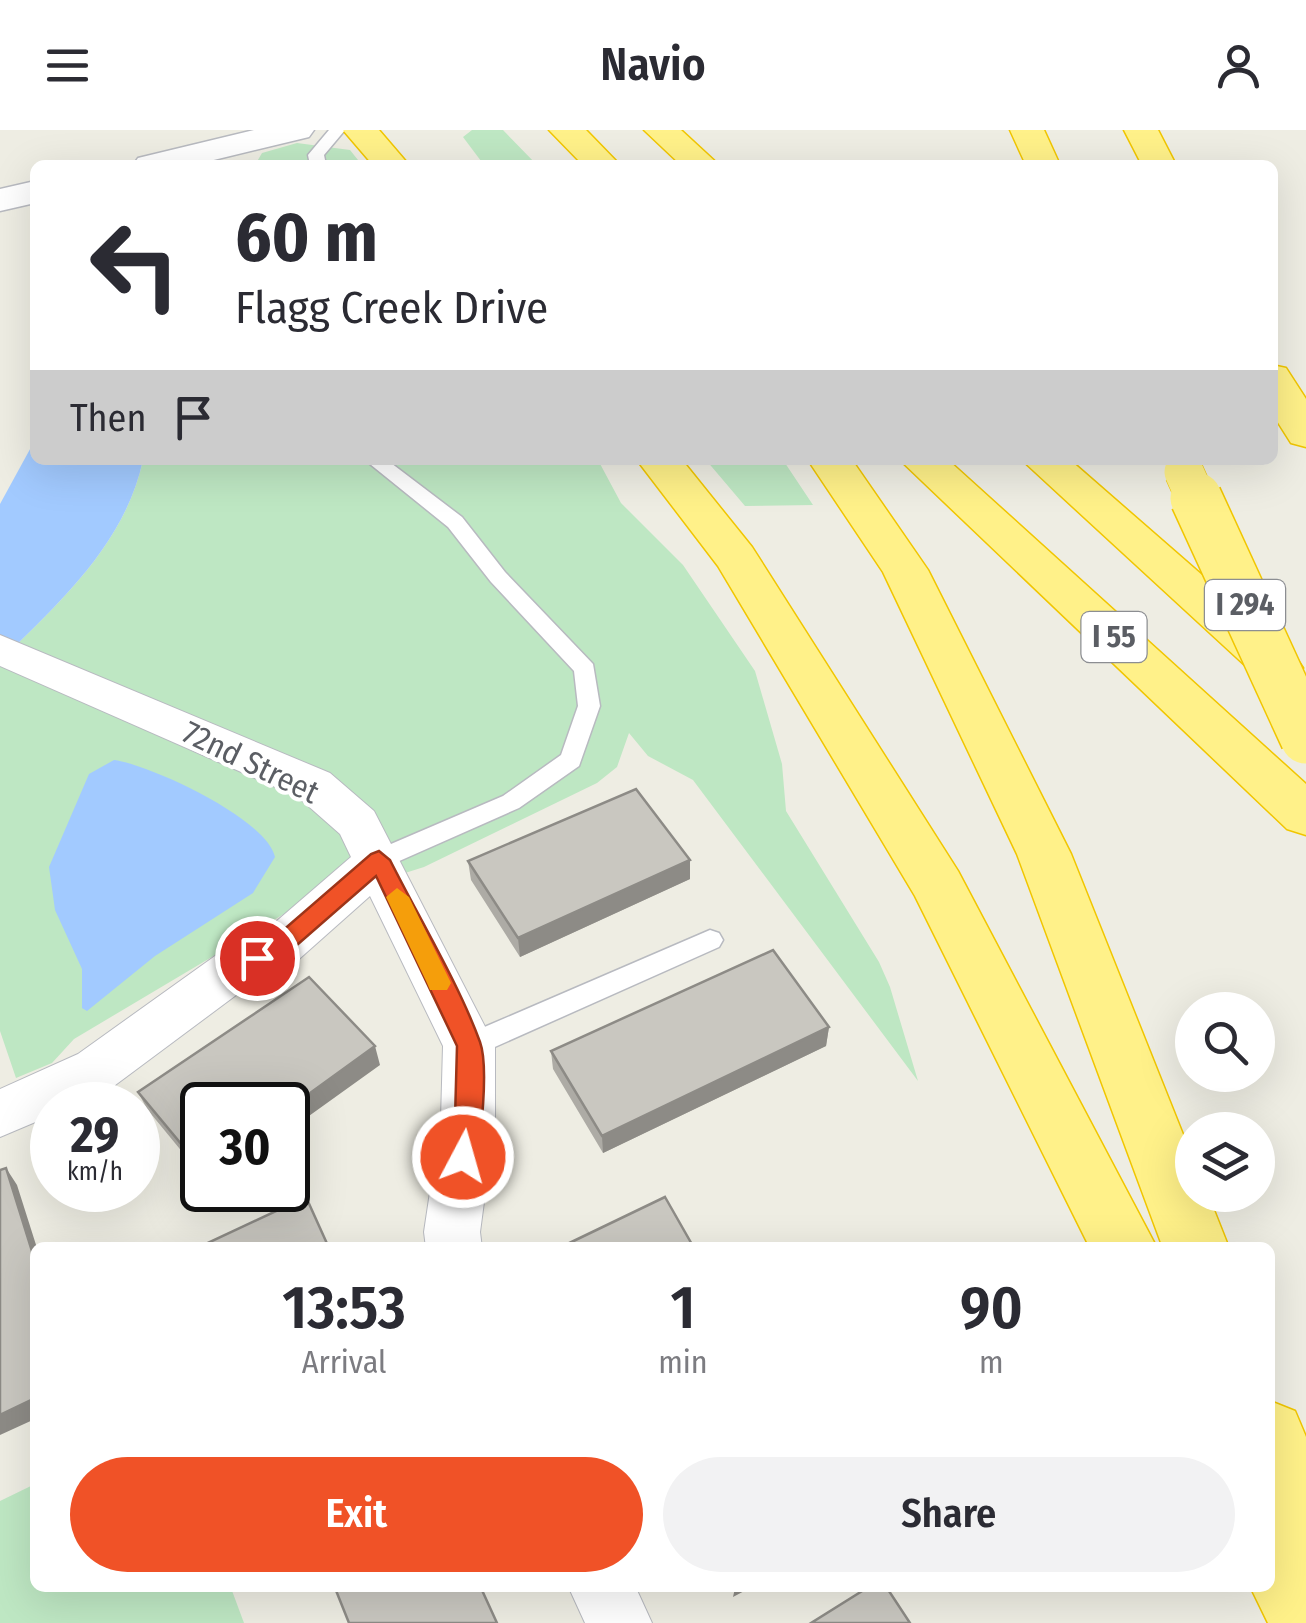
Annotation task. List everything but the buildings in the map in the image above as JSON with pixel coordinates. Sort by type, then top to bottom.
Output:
[{"type":"highway","points":[[360,130],[387,160]]},
{"type":"highway","points":[[661,130],[696,160]]},
{"type":"highway","points":[[1026,130],[1041,160]]},
{"type":"highway","points":[[1140,130],[1156,160]]},
{"type":"highway","points":[[568,132],[599,160]]},
{"type":"highway","points":[[1278,387],[1306,434]]},
{"type":"highway","points":[[663,465],[736,558],[938,886],[1121,1242]]},
{"type":"highway","points":[[833,465],[905,570],[1044,854],[1194,1242]]},
{"type":"highway","name":"I 55","points":[[927,465],[1306,815]]},
{"type":"highway","name":"I 55","points":[[1050,465],[1306,693]]},
{"type":"highway","name":"I 294","points":[[1181,466],[1306,738]]},
{"type":"highway","points":[[1275,1449],[1306,1529]]},
{"type":"highway","points":[[1275,1555],[1306,1619]]},
{"type":"street","points":[[171,160],[297,130]]},
{"type":"street","points":[[0,200],[30,193]]},
{"type":"street","name":"72nd Street","points":[[0,650],[314,785],[358,824],[469,1046],[468,1119],[453,1242]]},
{"type":"street","points":[[0,1114],[96,1070],[233,970],[281,946],[379,860]]},
{"type":"street","points":[[604,1592],[620,1623]]},
{"type":"lane","points":[[317,160],[316,155],[338,130]]},
{"type":"lane","points":[[379,860],[511,802],[571,760],[588,706],[585,669],[498,577],[455,522],[381,465]]},
{"type":"lane","points":[[469,1046],[710,940]]},
{"type":"green space","points":[[472,130],[503,130],[532,160],[480,160],[463,137]]},
{"type":"green space","points":[[297,143],[350,150],[358,160],[258,160],[262,153]]},
{"type":"green space","points":[[142,465],[601,465],[621,503],[683,565],[755,671],[782,764],[786,811],[879,962],[918,1081],[693,780],[648,756],[629,733],[617,767],[597,783],[424,867],[294,908],[74,1039],[52,1063],[16,1078],[0,1031],[0,661],[87,570],[121,519]]},
{"type":"green space","points":[[710,465],[786,465],[813,505],[745,506]]},
{"type":"green space","points":[[30,1486],[30,1592],[232,1592],[244,1623],[0,1623],[0,1501]]},
{"type":"water","points":[[30,449],[30,465],[142,465],[121,519],[87,570],[0,661],[0,504]]},
{"type":"water","points":[[114,760],[154,772],[230,811],[267,842],[275,857],[253,893],[155,956],[87,1011],[82,1008],[82,969],[55,910],[49,867],[89,774]]},
{"type":"slow traffic","points":[[397,897],[439,983]]},
{"type":"route","points":[[257,958],[281,946],[379,860],[469,1046],[463,1157]]}]
